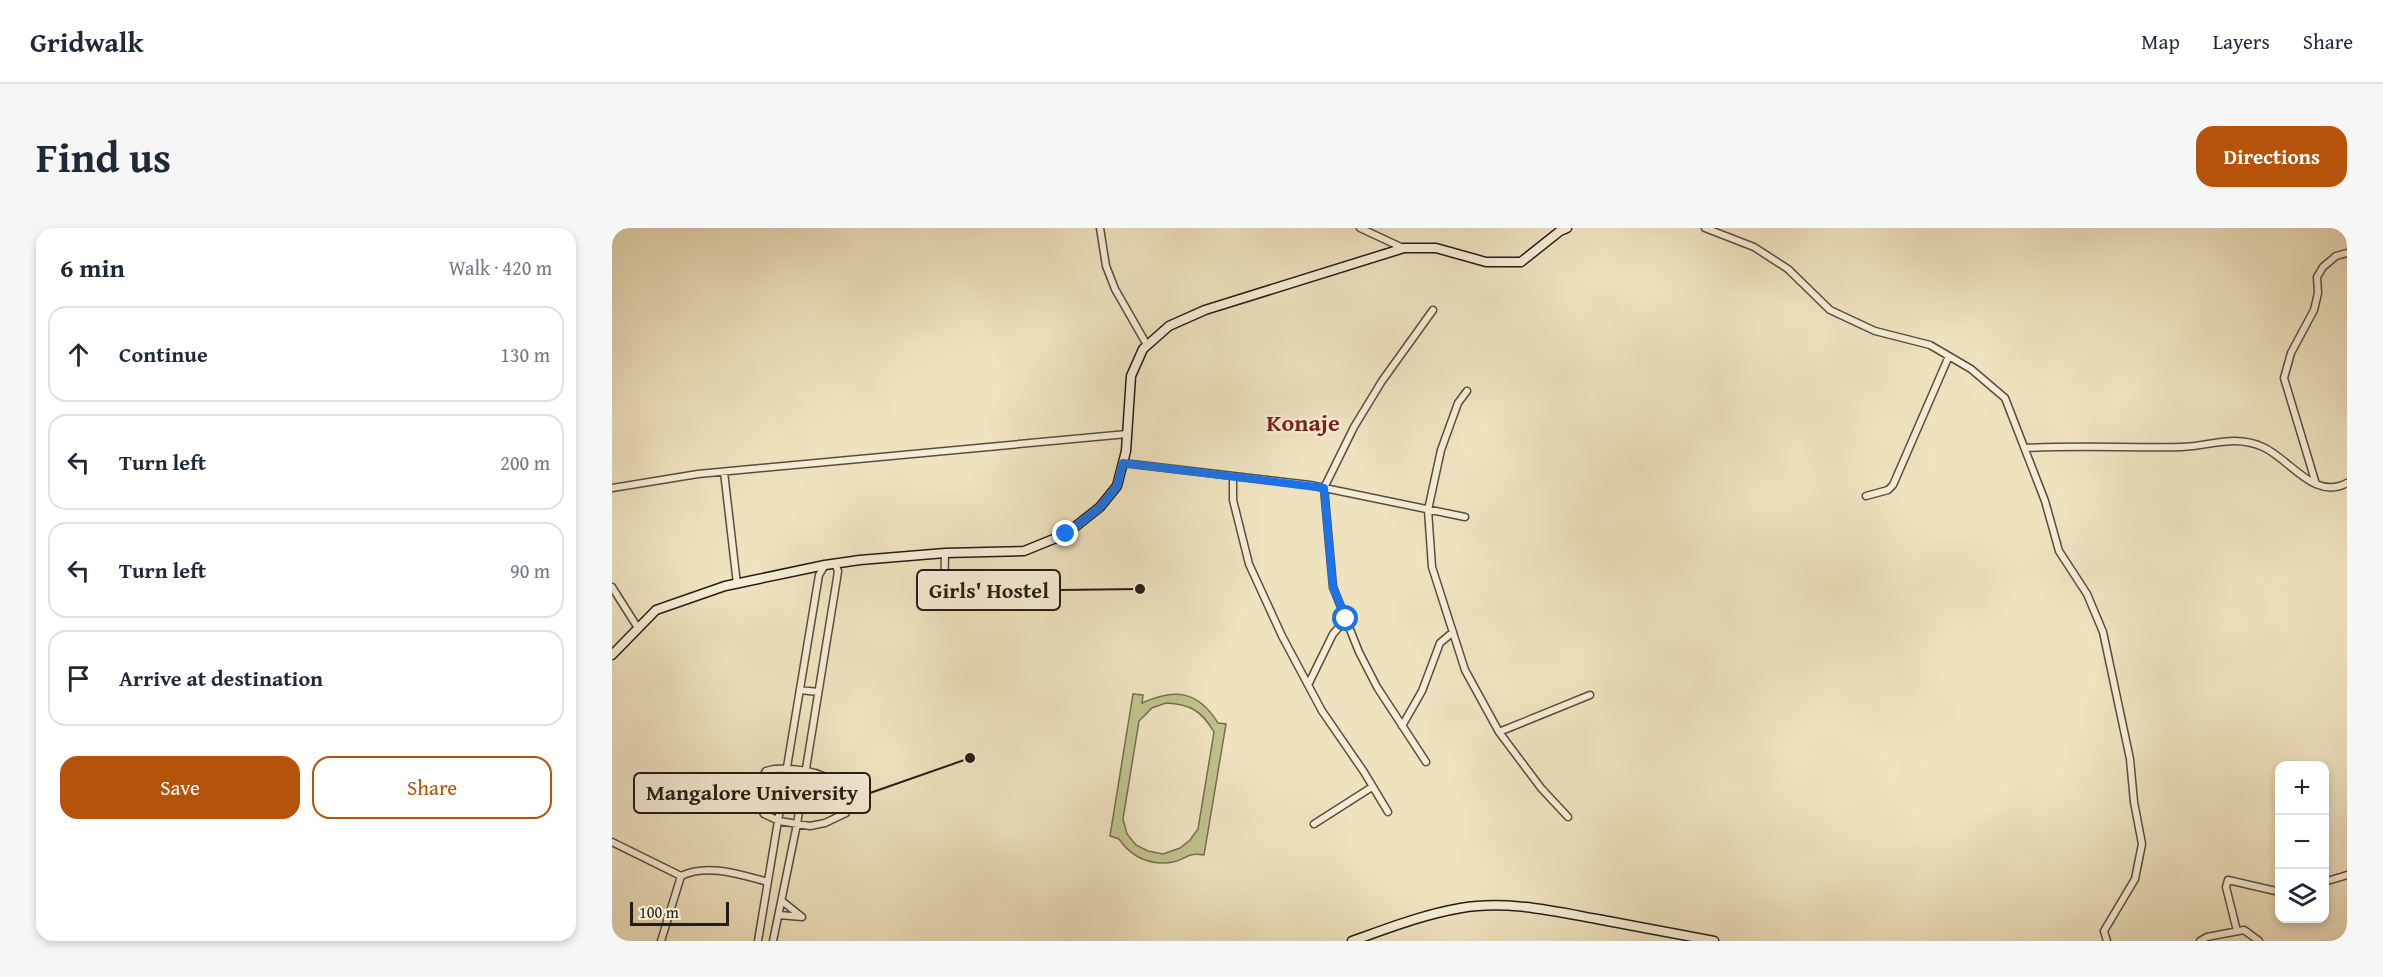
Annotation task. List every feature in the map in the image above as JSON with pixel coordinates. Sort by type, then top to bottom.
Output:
[{"type":"main road","points":[[612,655],[656,610],[737,584],[830,564],[945,554],[1024,551],[1066,534],[1100,507],[1117,486],[1127,434],[1131,376],[1143,349],[1169,326],[1205,310],[1404,249],[1436,249],[1486,262],[1521,262],[1567,228]]},
{"type":"main road","points":[[1352,941],[1401,921],[1462,908],[1491,906],[1521,907],[1565,913],[1714,941]]},
{"type":"street","points":[[1100,228],[1106,266],[1115,289],[1147,345]]},
{"type":"street","points":[[1360,228],[1404,249]]},
{"type":"street","points":[[1704,228],[1754,247],[1788,269],[1830,309],[1875,332],[1930,345],[1971,369],[2005,398],[2045,501],[2059,551],[2087,594],[2103,632],[2130,759],[2134,802],[2142,844],[2135,879],[2104,931],[2107,941]]},
{"type":"street","points":[[2316,484],[2284,378],[2291,353],[2314,310],[2318,293],[2317,277],[2322,267],[2336,256],[2347,253]]},
{"type":"street","points":[[1426,762],[1372,679],[1333,587],[1324,488],[1359,418],[1382,381],[1433,310]]},
{"type":"street","points":[[1866,496],[1888,490],[1893,485],[1949,356]]},
{"type":"street","points":[[1467,392],[1458,403],[1441,450],[1428,510],[1432,567],[1465,670],[1499,732],[1541,788],[1568,817]]},
{"type":"street","points":[[612,488],[724,472],[1127,434]]},
{"type":"street","points":[[2025,448],[2184,447],[2233,439],[2264,447],[2316,484],[2332,488],[2347,483]]},
{"type":"street","points":[[1123,463],[1324,488],[1465,518]]},
{"type":"street","points":[[724,472],[737,584]]},
{"type":"street","points":[[1233,476],[1233,500],[1249,564],[1282,636],[1322,711],[1364,772],[1388,813]]},
{"type":"street","points":[[944,597],[945,554]]},
{"type":"street","points":[[758,941],[819,575],[830,564],[838,571],[837,578],[797,824],[773,941]]},
{"type":"street","points":[[612,587],[638,628]]},
{"type":"street","points":[[1308,685],[1333,634],[1346,619]]},
{"type":"street","points":[[1402,726],[1422,691],[1440,643],[1453,632]]},
{"type":"street","points":[[800,690],[818,692]]},
{"type":"street","points":[[1499,732],[1590,695]]},
{"type":"street","points":[[786,769],[821,775],[836,782],[848,797],[846,813],[825,823],[810,826],[779,821],[760,810],[755,800],[756,787],[766,771],[786,769]]},
{"type":"street","points":[[1314,824],[1372,787]]},
{"type":"street","points":[[612,842],[681,876]]},
{"type":"street","points":[[661,941],[681,876],[692,871],[724,871],[768,882]]},
{"type":"street","points":[[2329,881],[2347,875]]},
{"type":"street","points":[[2237,931],[2226,887],[2228,880],[2275,891]]},
{"type":"street","points":[[779,915],[802,917],[782,901]]},
{"type":"street","points":[[760,928],[775,930]]},
{"type":"street","points":[[2200,941],[2207,937],[2244,930],[2259,941]]},
{"type":"green space","points":[[1133,694],[1143,695],[1142,703],[1165,695],[1185,695],[1202,704],[1218,723],[1226,724],[1204,855],[1190,855],[1178,861],[1157,863],[1135,855],[1119,839],[1110,836]],"holes":[[[1166,703],[1182,705],[1194,710],[1205,719],[1214,732],[1198,829],[1180,848],[1163,854],[1148,851],[1136,845],[1127,834],[1123,819],[1139,721],[1152,708]]]},
{"type":"place","name":"Girls' Hostel","points":[[1140,589]]},
{"type":"place","name":"Mangalore University","points":[[970,758]]},
{"type":"district","name":"Konaje","points":[[1303,423]]},
{"type":"route","points":[[1066,534],[1100,507],[1117,486],[1123,463],[1310,484],[1324,488],[1333,587],[1346,619]]}]
